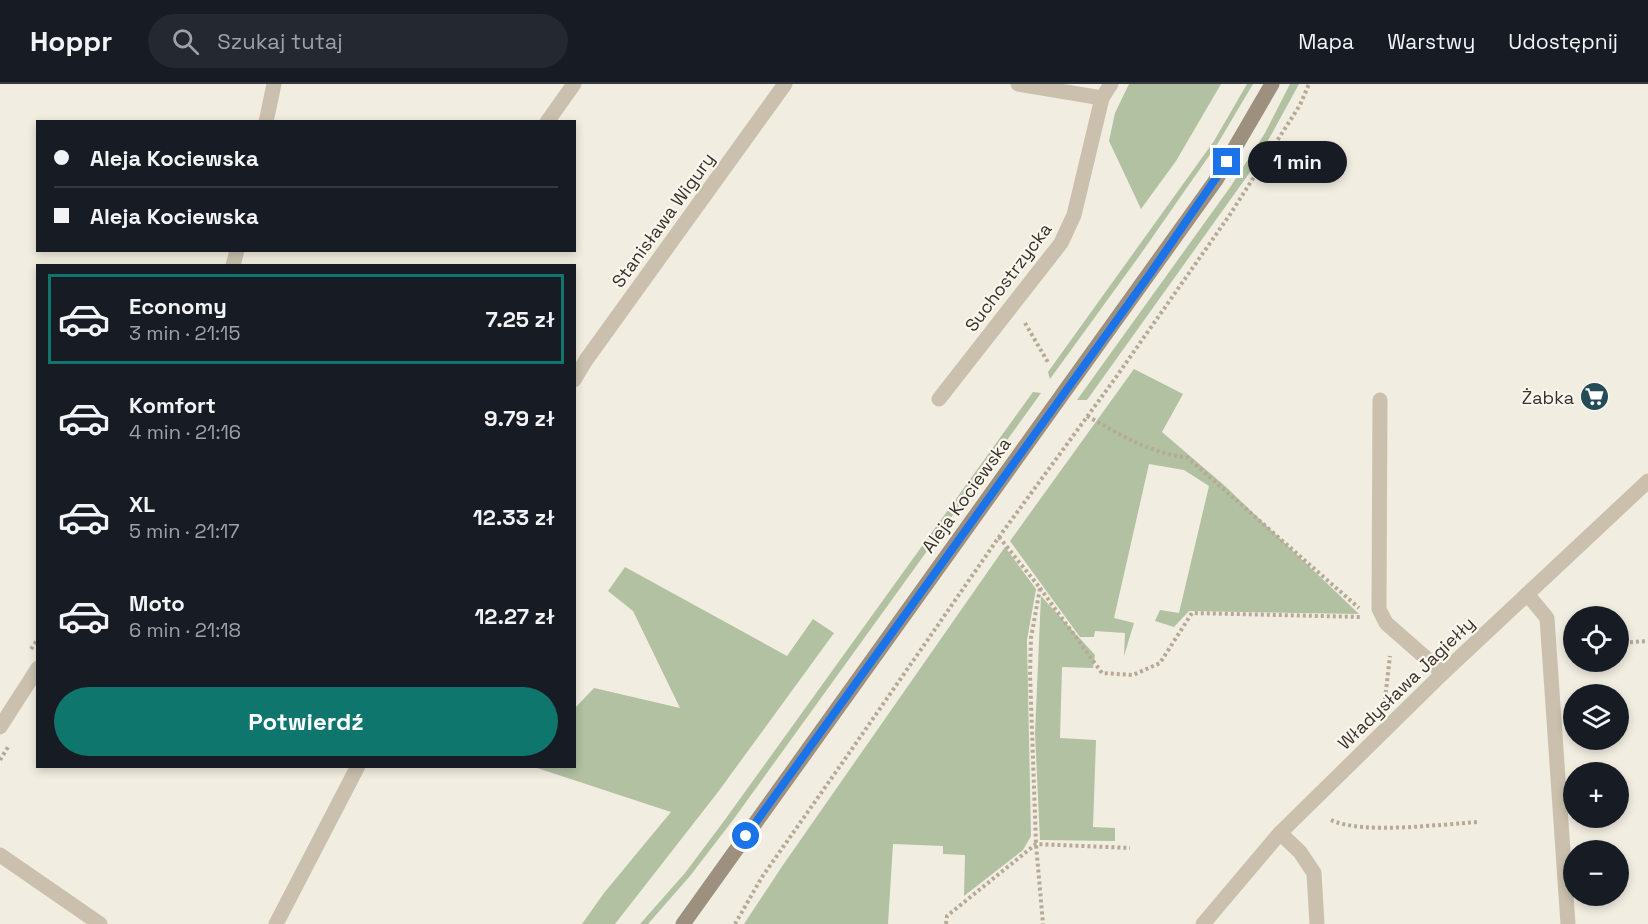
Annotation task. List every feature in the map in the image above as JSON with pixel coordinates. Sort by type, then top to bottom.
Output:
[{"type":"street","points":[[266,120],[274,84]]},
{"type":"street","points":[[548,120],[574,84]]},
{"type":"street","name":"Stanisława Wigury","points":[[576,377],[785,84]]},
{"type":"street","points":[[1018,84],[1102,98]]},
{"type":"street","name":"Suchostrzycka","points":[[939,399],[1061,243],[1074,215],[1102,98],[1111,84]]},
{"type":"street","name":"Aleja Kociewska","points":[[683,924],[1216,180],[1272,84]]},
{"type":"street","points":[[1380,400],[1379,609],[1386,623],[1443,673]]},
{"type":"street","name":"Władysława Jagiełły","points":[[1203,924],[1280,833],[1443,673],[1648,481]]},
{"type":"street","points":[[1527,594],[1547,618],[1568,924]]},
{"type":"street","points":[[0,727],[36,671]]},
{"type":"street","points":[[276,924],[357,768]]},
{"type":"street","points":[[1280,833],[1300,852],[1314,873],[1317,924]]},
{"type":"street","points":[[0,855],[100,924]]},
{"type":"path","points":[[735,924],[762,877],[999,537],[1229,216],[1300,105],[1309,84]]},
{"type":"path","points":[[1014,302],[1048,364]]},
{"type":"path","points":[[999,537],[1040,588],[1102,673],[1133,675],[1160,663],[1191,613],[1369,617],[1188,458],[1163,454],[1137,444],[1087,416]]},
{"type":"path","points":[[1040,588],[1031,638],[1030,674],[1036,844],[1043,924]]},
{"type":"path","points":[[1629,642],[1648,641]]},
{"type":"path","points":[[1384,703],[1392,645]]},
{"type":"path","points":[[1331,820],[1342,826],[1393,827],[1478,822]]},
{"type":"path","points":[[946,924],[946,916],[1036,844],[1130,848]]},
{"type":"green space","points":[[1129,84],[1221,84],[1176,161],[1141,209],[1109,141],[1115,113]]},
{"type":"green space","points":[[1247,84],[1253,84],[1218,143],[1050,379],[1048,372],[1214,141]]},
{"type":"green space","points":[[1290,84],[1299,84],[1253,168],[1087,400],[1077,400],[1231,186],[1265,133]]},
{"type":"green space","points":[[1134,369],[1183,394],[1162,432],[1225,486],[1359,614],[1189,611],[1174,627],[1155,621],[1160,610],[1179,613],[1209,486],[1184,470],[1149,464],[1114,618],[1134,623],[1124,656],[1125,633],[1095,631],[1094,637],[1080,637],[1010,541]]},
{"type":"green space","points":[[1033,392],[1041,393],[733,820],[690,876],[648,924],[640,924],[685,873],[724,821]]},
{"type":"green space","points":[[1005,547],[1036,589],[1027,640],[1031,836],[1023,850],[964,896],[965,855],[943,854],[943,846],[893,844],[888,924],[744,924],[783,865]]},
{"type":"green space","points":[[625,567],[787,656],[813,619],[834,633],[718,792],[615,924],[582,924],[604,893],[671,812],[537,768],[576,768],[576,707],[594,688],[680,708],[633,611],[608,591]]},
{"type":"green space","points":[[1041,596],[1095,655],[1093,668],[1062,667],[1060,738],[1096,740],[1093,827],[1115,828],[1115,841],[1040,840],[1035,733]]},
{"type":"place","name":"Żabka","points":[[1595,397]]},
{"type":"route","points":[[746,836],[965,528],[1152,271],[1227,162]]}]
